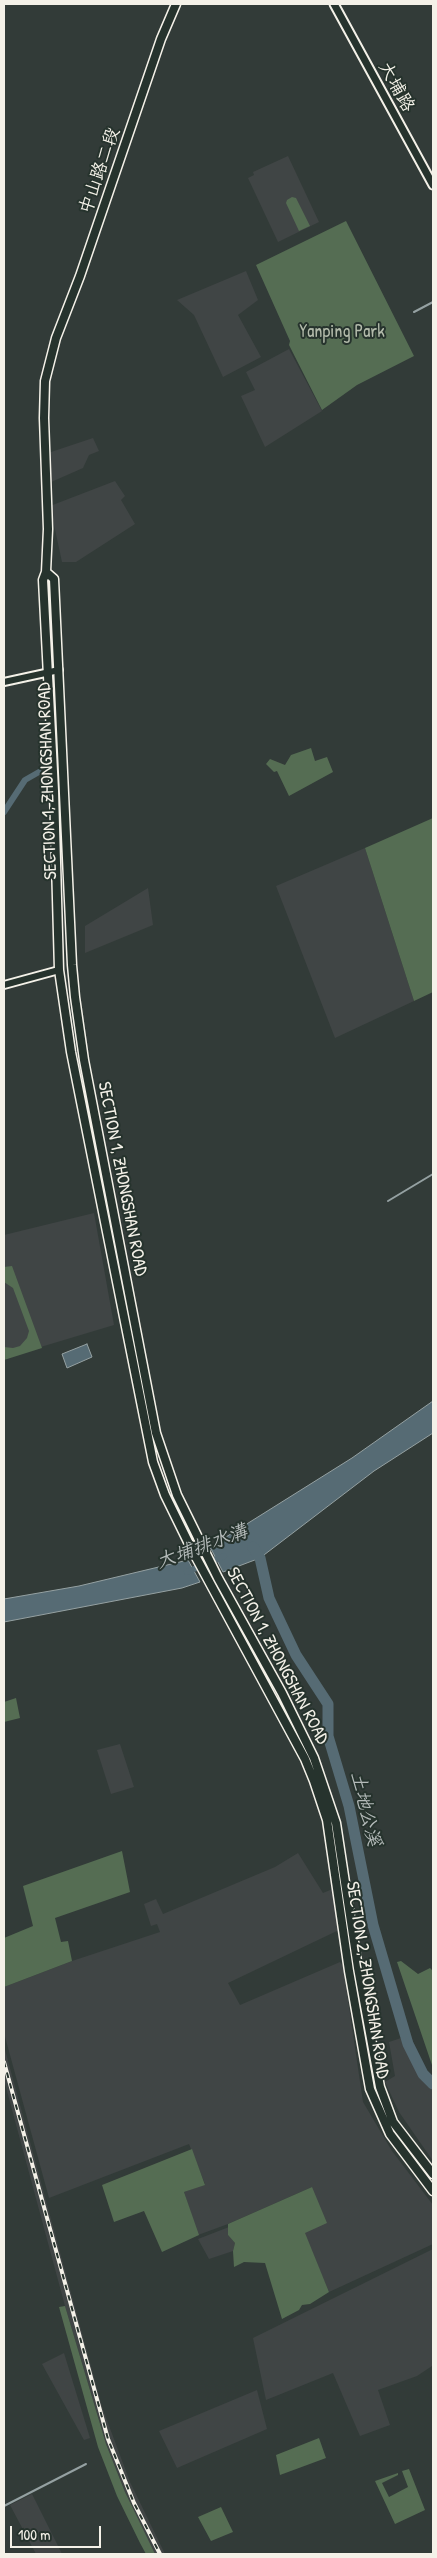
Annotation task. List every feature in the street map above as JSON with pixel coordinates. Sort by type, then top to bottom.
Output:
[{"type":"main road","name":"中山路二段","points":[[54,349],[56,338],[80,276],[161,38],[176,4]]},
{"type":"main road","name":"大埔路","points":[[334,4],[433,185]]},
{"type":"main road","name":"SECTION 1, ZHONGSHAN ROAD","points":[[54,349],[45,381],[44,394],[48,504],[46,572],[43,580],[49,672],[59,970],[76,1080],[153,1462],[165,1495],[192,1550],[305,1759]]},
{"type":"main road","name":"SECTION 1, ZHONGSHAN ROAD","points":[[46,572],[54,579],[72,965],[84,1060],[156,1433],[177,1495],[218,1578],[282,1693],[314,1758]]},
{"type":"main road","name":"SECTION 2, ZHONGSHAN ROAD","points":[[314,1758],[336,1823],[358,1968],[380,2088],[393,2122],[433,2174]]},
{"type":"main road","name":"SECTION 2, ZHONGSHAN ROAD","points":[[305,1759],[327,1820],[351,1988],[370,2089],[390,2134],[433,2191]]},
{"type":"street","points":[[4,682],[59,670]]},
{"type":"street","points":[[4,985],[59,970]]},
{"type":"shaded area","points":[[288,156],[319,222],[278,242],[248,178],[254,175],[253,172]]},
{"type":"shaded area","points":[[246,271],[258,300],[238,315],[261,357],[223,377],[194,315],[177,300]]},
{"type":"shaded area","points":[[289,349],[322,411],[265,447],[241,396],[255,390],[246,372]]},
{"type":"shaded area","points":[[93,438],[99,451],[89,455],[83,468],[49,483],[48,453]]},
{"type":"shaded area","points":[[115,481],[125,496],[121,500],[135,524],[76,562],[62,562],[50,506]]},
{"type":"shaded area","points":[[365,848],[414,1001],[335,1038],[276,886]]},
{"type":"shaded area","points":[[148,888],[153,925],[85,953],[85,926]]},
{"type":"shaded area","points":[[94,1213],[114,1325],[4,1358],[4,1235]]},
{"type":"shaded area","points":[[120,1744],[134,1787],[111,1794],[97,1750]]},
{"type":"shaded area","points":[[298,1853],[323,1893],[335,1888],[341,1929],[228,1983],[240,2005],[340,1962],[343,1966],[363,2102],[392,2151],[433,2205],[433,2244],[329,2292],[304,2233],[312,2187],[228,2224],[198,2235],[184,2192],[205,2184],[189,2144],[49,2198],[4,2033],[4,1987],[72,1961],[160,1932],[157,1924],[151,1926],[144,1904],[156,1899],[163,1914],[275,1867]]},
{"type":"shaded area","points":[[410,2035],[426,2070],[428,2086],[433,2091],[433,2161],[399,2112],[385,2082],[395,2076],[389,2042]]},
{"type":"shaded area","points":[[4,2046],[102,2407],[130,2482],[165,2554],[155,2554],[125,2492],[106,2444],[65,2306],[4,2080]]},
{"type":"shaded area","points":[[229,2227],[228,2235],[235,2243],[233,2251],[209,2259],[198,2239]]},
{"type":"shaded area","points":[[433,2249],[433,2368],[432,2366],[417,2376],[378,2390],[390,2425],[360,2436],[333,2373],[266,2400],[253,2338]]},
{"type":"shaded area","points":[[64,2353],[90,2438],[84,2440],[42,2364]]},
{"type":"shaded area","points":[[257,2390],[267,2429],[177,2468],[159,2431]]},
{"type":"shaded area","points":[[32,2494],[62,2554],[36,2554],[10,2505]]},
{"type":"green space","points":[[292,197],[296,198],[310,226],[299,231],[286,203]]},
{"type":"green space","name":"Yanping Park","points":[[346,221],[414,356],[357,385],[322,410],[289,345],[290,341],[256,265]]},
{"type":"green space","points":[[311,748],[315,761],[327,757],[333,772],[289,796],[277,771],[274,772],[266,764],[270,759],[285,765],[291,755]]},
{"type":"green space","points":[[433,818],[433,992],[414,1001],[365,848]]},
{"type":"green space","points":[[12,1266],[42,1348],[4,1360],[4,1347],[13,1348],[20,1346],[27,1338],[29,1331],[13,1288],[4,1282],[4,1267]]},
{"type":"green space","points":[[16,1698],[20,1718],[4,1722],[4,1702]]},
{"type":"green space","points":[[122,1851],[130,1892],[55,1918],[61,1942],[68,1941],[72,1961],[4,1987],[4,1938],[33,1926],[23,1886]]},
{"type":"green space","points":[[401,1961],[418,1974],[430,1968],[433,1971],[433,2068],[397,1962]]},
{"type":"green space","points":[[192,2149],[205,2185],[184,2192],[199,2235],[162,2252],[144,2211],[114,2222],[102,2185]]},
{"type":"green space","points":[[312,2187],[327,2223],[305,2233],[329,2292],[310,2304],[302,2305],[299,2310],[282,2319],[265,2263],[244,2262],[234,2267],[233,2251],[235,2243],[228,2235],[228,2224]]},
{"type":"green space","points":[[65,2306],[106,2444],[125,2492],[155,2554],[146,2554],[140,2543],[117,2496],[98,2447],[59,2307]]},
{"type":"green space","points":[[319,2438],[326,2458],[280,2475],[276,2455]]},
{"type":"green space","points":[[409,2469],[425,2510],[395,2524],[375,2481],[398,2473],[398,2475],[382,2483],[389,2497],[408,2487],[402,2471]]},
{"type":"green space","points":[[221,2507],[233,2532],[211,2541],[198,2517]]},
{"type":"water","points":[[87,1344],[92,1357],[67,1368],[62,1354]]},
{"type":"water","points":[[433,1401],[433,1433],[374,1471],[260,1558],[223,1572],[210,1547],[352,1458]]},
{"type":"water","points":[[188,1560],[200,1582],[182,1588],[4,1622],[4,1599],[79,1586]]},
{"type":"waterway","points":[[414,312],[433,302]]},
{"type":"waterway","points":[[4,812],[25,780],[39,772]]},
{"type":"waterway","points":[[388,1201],[433,1174]]},
{"type":"waterway","name":"土地公溪","points":[[253,1547],[260,1558],[269,1598],[296,1655],[328,1704],[328,1736],[349,1806],[373,1925],[408,2044],[423,2074],[433,2084]]},
{"type":"waterway","name":"大埔排水溝","points":[[187,1572],[224,1556]]},
{"type":"waterway","points":[[4,2506],[86,2464]]},
{"type":"railway","points":[[4,2062],[108,2439],[134,2503],[160,2554]]}]
